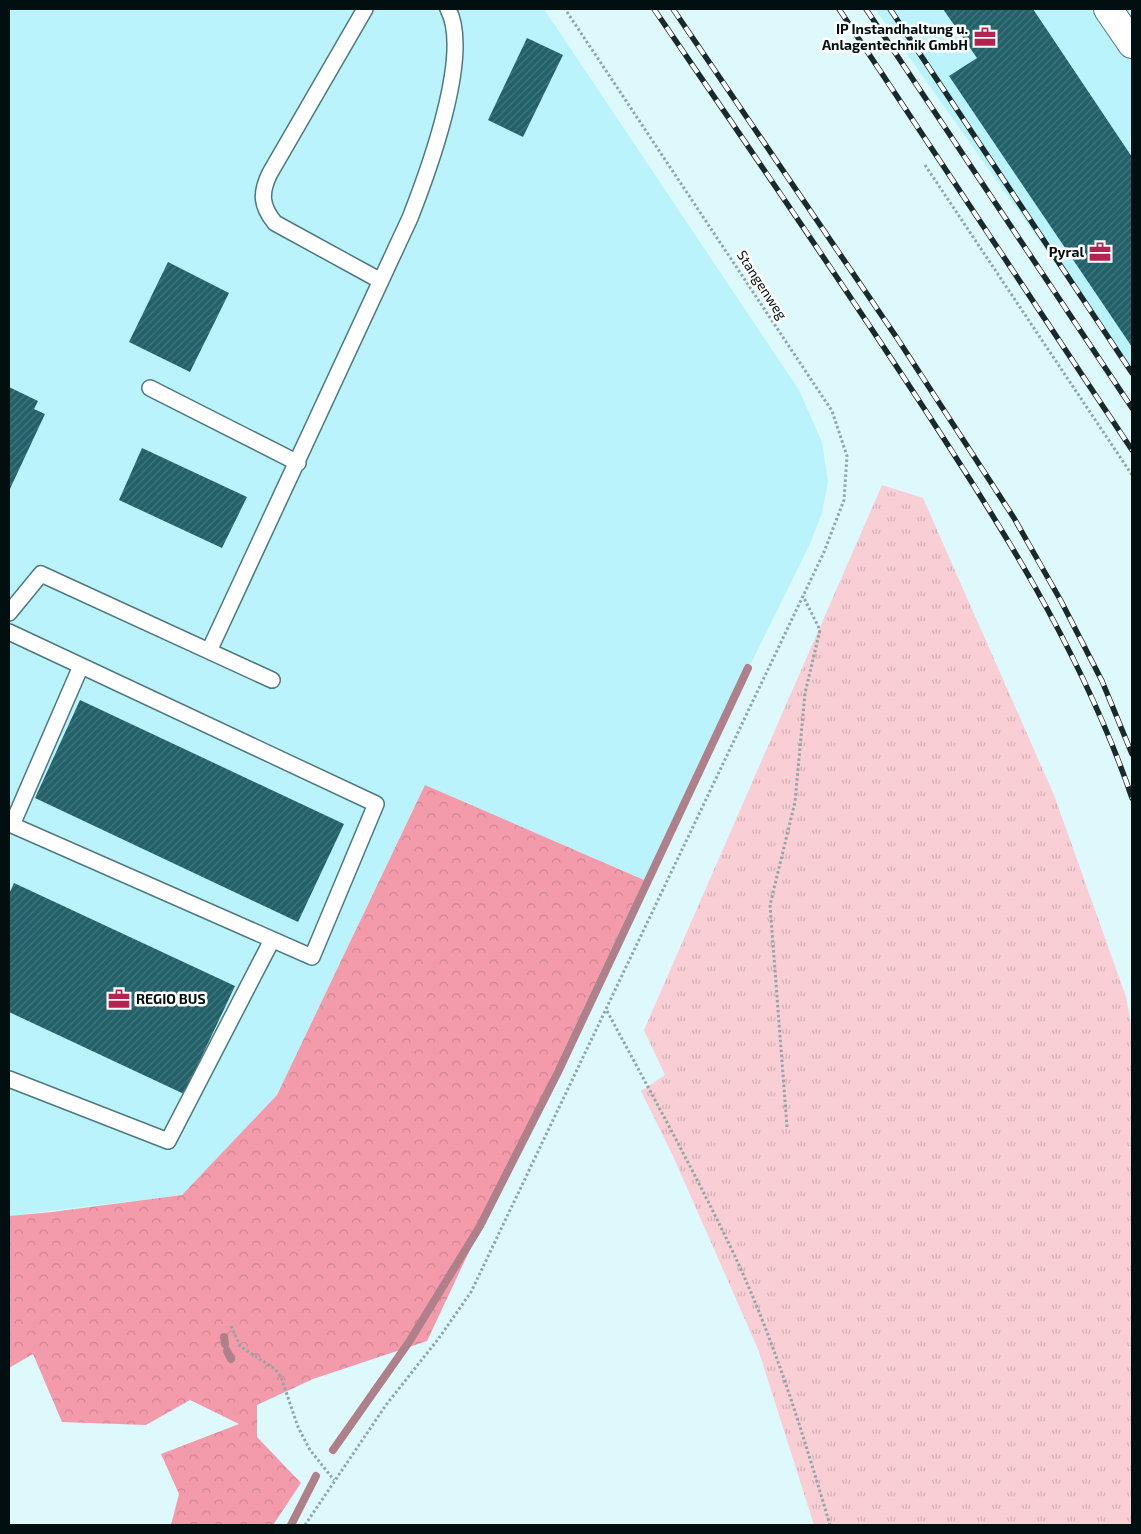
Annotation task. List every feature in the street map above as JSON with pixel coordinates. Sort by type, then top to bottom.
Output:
[{"type":"main road","points":[[1108,9],[1132,44]]},
{"type":"lane","points":[[365,9],[263,186],[262,202],[265,210],[275,223],[381,281]]},
{"type":"lane","points":[[209,651],[298,463],[410,218],[434,157],[454,62],[456,30],[448,9]]},
{"type":"lane","points":[[150,388],[298,463]]},
{"type":"lane","points":[[9,613],[41,574],[272,680]]},
{"type":"lane","points":[[9,632],[376,804],[312,957],[10,829],[81,666]]},
{"type":"lane","points":[[9,1079],[168,1141],[272,940]]},
{"type":"path","name":"Stangenweg","points":[[305,1525],[386,1405],[439,1338],[471,1292],[824,552],[844,500],[847,456],[832,411],[565,9]]},
{"type":"path","points":[[925,166],[1132,475]]},
{"type":"path","points":[[787,1127],[770,905],[795,802],[805,693],[820,630],[803,596]]},
{"type":"path","points":[[607,1010],[731,1248],[770,1343],[805,1443],[830,1525]]},
{"type":"path","points":[[231,1326],[240,1346],[275,1369],[281,1377],[298,1427],[310,1450],[334,1480]]},
{"type":"shaded area","points":[[9,9],[544,9],[799,390],[822,442],[828,482],[822,513],[810,544],[644,880],[425,785],[277,1095],[182,1195],[9,1216]]},
{"type":"shaded area","points":[[875,9],[1132,9],[1132,371]]},
{"type":"green space","points":[[882,485],[923,498],[1054,795],[1126,997],[1132,1029],[1132,1525],[814,1525],[758,1349],[673,1156],[641,1091],[665,1075],[644,1030]]},
{"type":"green space","points":[[425,785],[644,880],[427,1341],[313,1379],[257,1405],[257,1437],[301,1483],[273,1525],[171,1525],[179,1494],[161,1454],[239,1424],[190,1400],[146,1425],[62,1422],[33,1354],[9,1368],[9,1216],[182,1195],[277,1095]]},
{"type":"building","name":"Pyral","points":[[943,9],[1033,9],[1132,157],[1132,347],[949,76],[977,58]]},
{"type":"building","points":[[527,38],[563,55],[523,137],[488,120]]},
{"type":"building","points":[[168,262],[229,293],[190,372],[129,342]]},
{"type":"building","points":[[9,387],[38,401],[34,409],[45,414],[9,491]]},
{"type":"building","points":[[142,448],[247,497],[222,548],[119,500]]},
{"type":"building","points":[[80,700],[344,824],[298,922],[35,798]]},
{"type":"building","name":"REGIO BUS","points":[[14,883],[235,986],[184,1094],[9,1012],[9,894]]},
{"type":"waterway","points":[[333,1450],[409,1342],[480,1226],[558,1072],[748,668]]},
{"type":"waterway","points":[[224,1337],[225,1344]]},
{"type":"waterway","points":[[227,1351],[231,1359]]},
{"type":"waterway","points":[[291,1525],[316,1476]]},
{"type":"railway","points":[[654,9],[880,342],[1006,537],[1063,638],[1112,744],[1132,798]]},
{"type":"railway","points":[[673,9],[897,338],[1014,518],[1061,601],[1102,681],[1132,754]]},
{"type":"railway","points":[[839,9],[1132,450]]},
{"type":"railway","points":[[866,9],[1132,408]]},
{"type":"railway","points":[[890,9],[1132,373]]},
{"type":"place","name":"IP Instandhaltung u. Anlagentechnik GmbH","points":[[985,37]]},
{"type":"place","name":"Pyral","points":[[1100,252]]},
{"type":"place","name":"REGIO BUS","points":[[119,999]]}]
